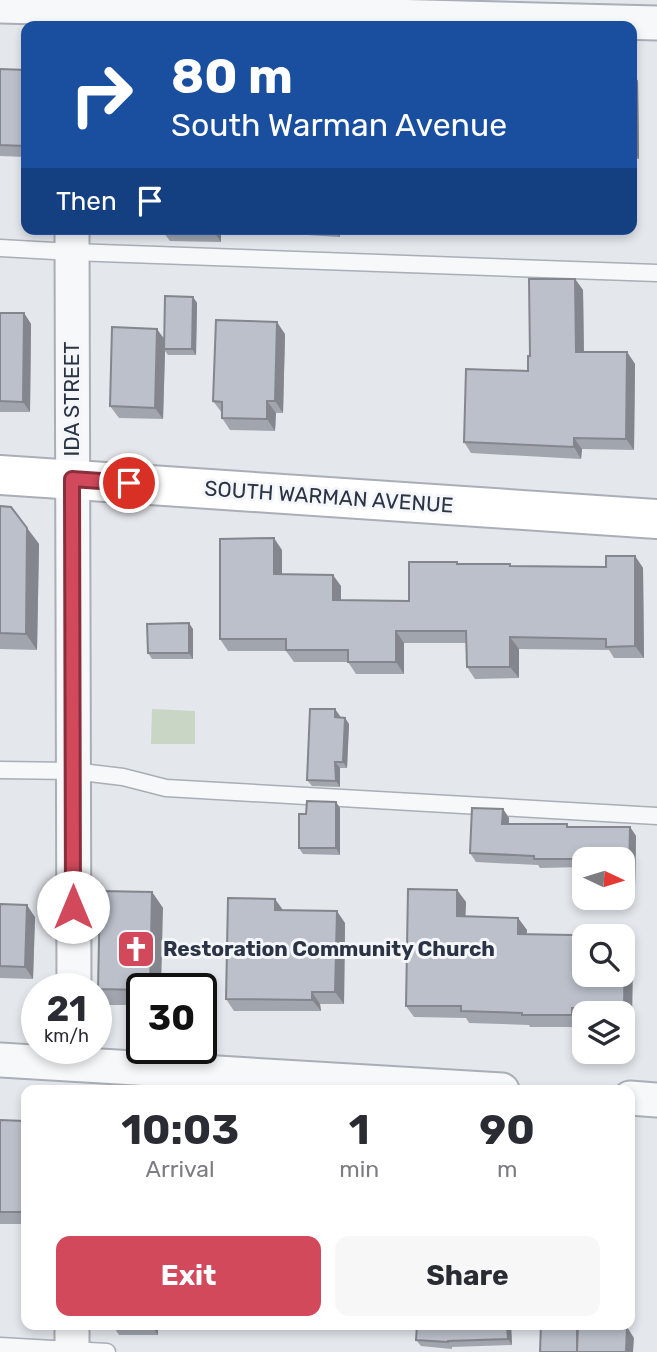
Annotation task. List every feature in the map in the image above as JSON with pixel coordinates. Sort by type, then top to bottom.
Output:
[{"type":"main road","name":"SOUTH WARMAN AVENUE","points":[[0,475],[657,519]]},
{"type":"street","points":[[0,6],[72,11],[560,21]]},
{"type":"street","points":[[637,23],[657,23]]},
{"type":"street","name":"IDA STREET","points":[[72,241],[74,973]]},
{"type":"street","points":[[0,1059],[74,1068],[405,1085]]},
{"type":"street","points":[[635,1098],[657,1100]]},
{"type":"lane","points":[[0,248],[72,241],[657,273]]},
{"type":"lane","points":[[0,770],[73,771],[123,777],[166,788],[657,816]]},
{"type":"lane","points":[[0,1346],[72,1342],[107,1352]]},
{"type":"green space","points":[[152,709],[195,711],[195,744],[151,744]]},
{"type":"building","points":[[0,69],[21,70],[21,146],[0,145]]},
{"type":"building","points":[[529,279],[575,279],[576,352],[627,352],[626,439],[574,438],[574,447],[464,442],[466,369],[528,371]]},
{"type":"building","points":[[165,296],[193,297],[192,349],[164,349]]},
{"type":"building","points":[[0,313],[24,313],[23,402],[0,401]]},
{"type":"building","points":[[216,320],[277,322],[275,401],[267,401],[267,419],[222,418],[222,402],[213,401]]},
{"type":"building","points":[[112,327],[157,329],[155,408],[110,406]]},
{"type":"building","points":[[0,506],[11,507],[27,528],[26,634],[0,633]]},
{"type":"building","points":[[274,538],[274,574],[333,575],[333,600],[409,601],[409,562],[606,567],[606,556],[635,556],[635,646],[606,647],[606,639],[510,637],[510,667],[467,667],[466,631],[396,631],[396,662],[348,662],[348,650],[286,650],[286,639],[220,639],[220,539]]},
{"type":"building","points":[[189,623],[189,653],[148,653],[147,624]]},
{"type":"building","points":[[310,709],[335,709],[335,717],[345,718],[343,762],[335,762],[336,781],[307,780]]},
{"type":"building","points":[[307,801],[336,802],[336,848],[299,848],[299,814],[306,814]]},
{"type":"building","points":[[472,808],[503,809],[502,824],[630,827],[630,847],[572,847],[572,859],[534,859],[534,856],[470,853]]},
{"type":"building","points":[[408,889],[457,890],[457,916],[518,918],[518,934],[572,935],[572,987],[624,987],[624,1001],[572,1001],[572,1015],[461,1011],[461,1006],[406,1006]]},
{"type":"building","points":[[100,891],[152,892],[150,973],[126,973],[126,990],[112,989],[112,973],[98,973]]},
{"type":"building","points":[[228,898],[275,899],[275,910],[337,911],[335,992],[312,992],[312,1000],[226,999]]},
{"type":"building","points":[[0,904],[27,905],[25,967],[0,966]]},
{"type":"building","points":[[0,1120],[21,1121],[21,1212],[0,1212]]},
{"type":"building","points":[[417,1330],[507,1330],[508,1339],[448,1342],[416,1340]]},
{"type":"building","points":[[541,1330],[578,1330],[577,1352],[540,1352]]},
{"type":"building","points":[[577,1330],[627,1330],[626,1352],[577,1352]]},
{"type":"place","name":"Restoration Community Church","points":[[136,949]]},
{"type":"route","points":[[73,907],[72,479],[129,483]]}]
